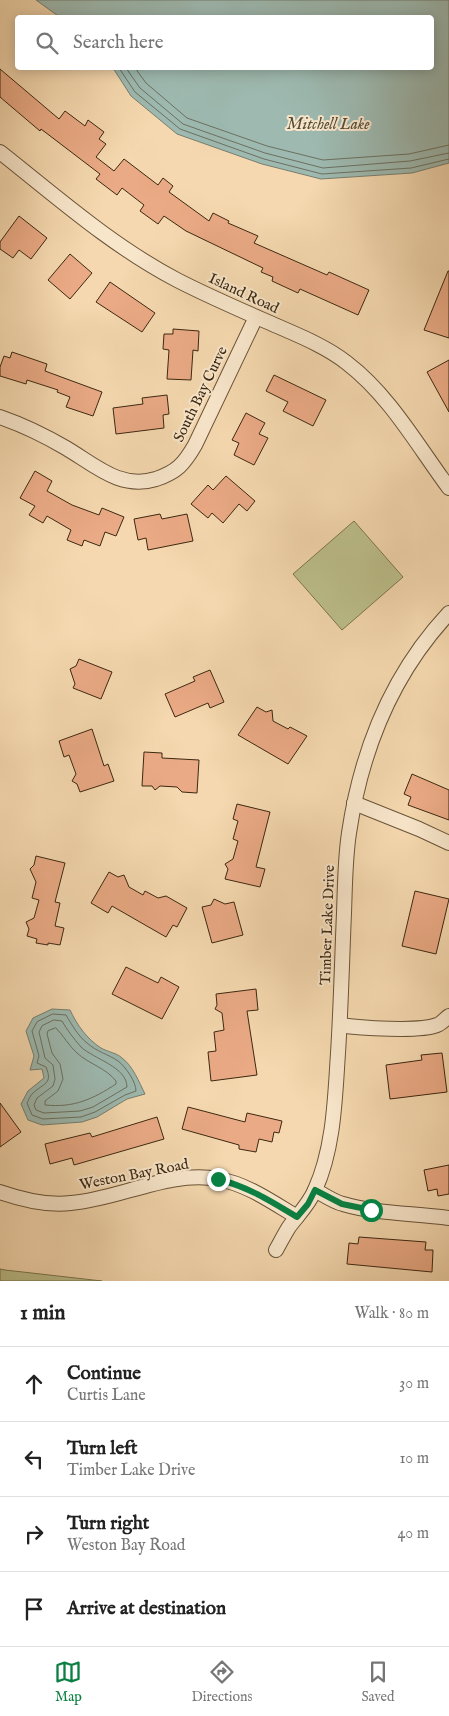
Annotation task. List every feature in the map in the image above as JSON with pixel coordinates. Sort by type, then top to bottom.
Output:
[{"type":"street","name":"Island Road","points":[[0,152],[98,230],[136,256],[177,280],[319,346],[346,362],[369,382],[390,405],[449,488]]},
{"type":"street","name":"South Bay Curve","points":[[0,417],[45,436],[107,474],[127,482],[144,482],[166,476],[183,464],[195,445],[256,317]]},
{"type":"street","name":"Timber Lake Drive","points":[[276,1250],[287,1230],[308,1204],[315,1190],[322,1171],[330,1132],[334,1107],[340,1025],[348,835],[367,754],[385,706],[410,663],[437,625],[449,613]]},
{"type":"street","points":[[354,803],[385,814],[449,843]]},
{"type":"street","points":[[340,1025],[423,1029],[438,1025],[449,1016]]},
{"type":"street","name":"Weston Bay Road","points":[[0,1192],[17,1198],[44,1203],[70,1204],[174,1180],[191,1178],[218,1179],[242,1186],[297,1217]]},
{"type":"street","points":[[315,1190],[342,1204],[371,1210],[449,1218]]},
{"type":"green space","points":[[354,521],[403,577],[342,630],[293,574]]},
{"type":"green space","points":[[0,1269],[5,1270],[102,1281],[0,1281]]},
{"type":"water","name":"Mitchell Lake","points":[[36,0],[449,0],[449,163],[412,173],[321,179],[262,164],[177,134],[131,96],[114,70],[434,70],[434,15],[57,15]]},
{"type":"water","points":[[52,1009],[70,1010],[79,1026],[91,1040],[101,1048],[118,1055],[126,1061],[145,1094],[127,1099],[97,1117],[82,1122],[42,1125],[28,1120],[21,1104],[28,1091],[44,1078],[42,1069],[30,1070],[34,1056],[26,1031],[33,1018]]},
{"type":"building","points":[[0,69],[59,119],[65,111],[85,126],[88,120],[104,132],[99,139],[106,144],[96,157],[114,171],[124,159],[158,185],[163,178],[173,186],[169,192],[209,221],[213,213],[229,221],[228,223],[258,236],[254,243],[327,275],[329,272],[369,290],[358,315],[300,289],[298,293],[272,281],[273,277],[261,272],[263,268],[186,231],[164,216],[158,224],[140,211],[144,205],[122,188],[117,195],[96,179],[100,174],[41,129],[40,131],[0,97]]},
{"type":"building","points":[[19,216],[47,238],[31,259],[19,250],[13,258],[0,249],[0,242]]},
{"type":"building","points":[[70,254],[92,273],[70,299],[48,280]]},
{"type":"building","points":[[449,271],[449,338],[424,330]]},
{"type":"building","points":[[110,282],[155,313],[142,332],[96,302]]},
{"type":"building","points":[[173,329],[199,331],[198,351],[193,350],[191,380],[167,379],[169,350],[163,349],[164,334],[173,334]]},
{"type":"building","points":[[12,352],[47,364],[45,371],[102,392],[93,416],[66,407],[70,397],[57,392],[58,390],[27,380],[26,384],[0,376],[0,367],[4,356],[10,358]]},
{"type":"building","points":[[449,360],[449,412],[427,372]]},
{"type":"building","points":[[274,375],[326,400],[313,426],[283,411],[288,402],[266,391]]},
{"type":"building","points":[[167,395],[169,414],[163,415],[164,428],[116,434],[113,408],[143,404],[142,398]]},
{"type":"building","points":[[246,413],[265,423],[259,434],[268,438],[254,465],[234,455],[239,443],[232,440]]},
{"type":"building","points":[[35,471],[52,481],[47,491],[72,505],[99,515],[102,508],[124,517],[116,536],[105,532],[100,546],[84,540],[82,546],[67,540],[71,530],[47,516],[43,523],[29,515],[35,506],[20,498]]},
{"type":"building","points":[[226,476],[255,501],[247,511],[239,504],[223,523],[212,513],[208,518],[191,504],[208,485],[213,490]]},
{"type":"building","points":[[160,514],[162,519],[187,514],[193,541],[148,550],[146,538],[138,540],[134,519]]},
{"type":"building","points":[[79,659],[112,672],[101,699],[73,688],[75,684],[70,669],[76,666]]},
{"type":"building","points":[[210,670],[224,702],[210,708],[208,703],[175,717],[165,694],[195,681],[193,677]]},
{"type":"building","points":[[257,707],[266,712],[272,710],[273,721],[307,736],[288,764],[238,735]]},
{"type":"building","points":[[92,729],[104,766],[108,764],[114,781],[80,792],[77,784],[72,781],[76,774],[69,755],[64,757],[59,741]]},
{"type":"building","points":[[144,752],[162,753],[162,758],[199,760],[197,793],[182,792],[177,787],[160,786],[155,790],[152,786],[142,786]]},
{"type":"building","points":[[412,774],[449,790],[449,820],[408,805],[411,797],[404,794]]},
{"type":"building","points":[[237,804],[270,812],[256,867],[265,869],[260,887],[225,879],[228,869],[225,864],[233,859],[238,841],[233,839],[238,821],[233,819]]},
{"type":"building","points":[[36,856],[65,863],[55,902],[60,903],[55,926],[64,928],[60,945],[36,943],[37,939],[27,936],[29,929],[26,922],[34,918],[39,900],[32,898],[36,882],[30,869],[34,865]]},
{"type":"building","points":[[109,872],[118,877],[124,875],[129,887],[143,895],[145,891],[158,898],[166,896],[187,908],[177,927],[173,925],[166,937],[112,906],[108,913],[91,903]]},
{"type":"building","points":[[415,891],[449,899],[436,954],[402,946]]},
{"type":"building","points":[[214,899],[225,904],[234,902],[243,935],[212,943],[202,907],[211,905]]},
{"type":"building","points":[[126,967],[158,983],[161,977],[179,987],[162,1019],[112,994]]},
{"type":"building","points":[[256,989],[258,1010],[247,1011],[257,1075],[211,1081],[208,1052],[216,1051],[214,1032],[224,1030],[222,1013],[215,1009],[217,1005],[216,994]]},
{"type":"building","points":[[442,1053],[447,1092],[390,1099],[386,1065],[422,1060],[421,1055]]},
{"type":"building","points":[[0,1103],[21,1132],[0,1147]]},
{"type":"building","points":[[188,1107],[245,1122],[247,1113],[282,1121],[279,1133],[274,1132],[272,1142],[259,1139],[256,1152],[239,1149],[239,1145],[182,1129]]},
{"type":"building","points":[[157,1117],[164,1139],[74,1165],[72,1158],[50,1164],[45,1144],[90,1133],[92,1137]]},
{"type":"building","points":[[449,1165],[449,1194],[438,1196],[437,1189],[428,1191],[424,1170]]},
{"type":"building","points":[[359,1237],[426,1242],[425,1250],[433,1250],[432,1272],[347,1264],[349,1243],[358,1244]]},
{"type":"route","points":[[218,1179],[242,1186],[297,1217],[308,1204],[315,1190],[342,1204],[371,1210]]}]
